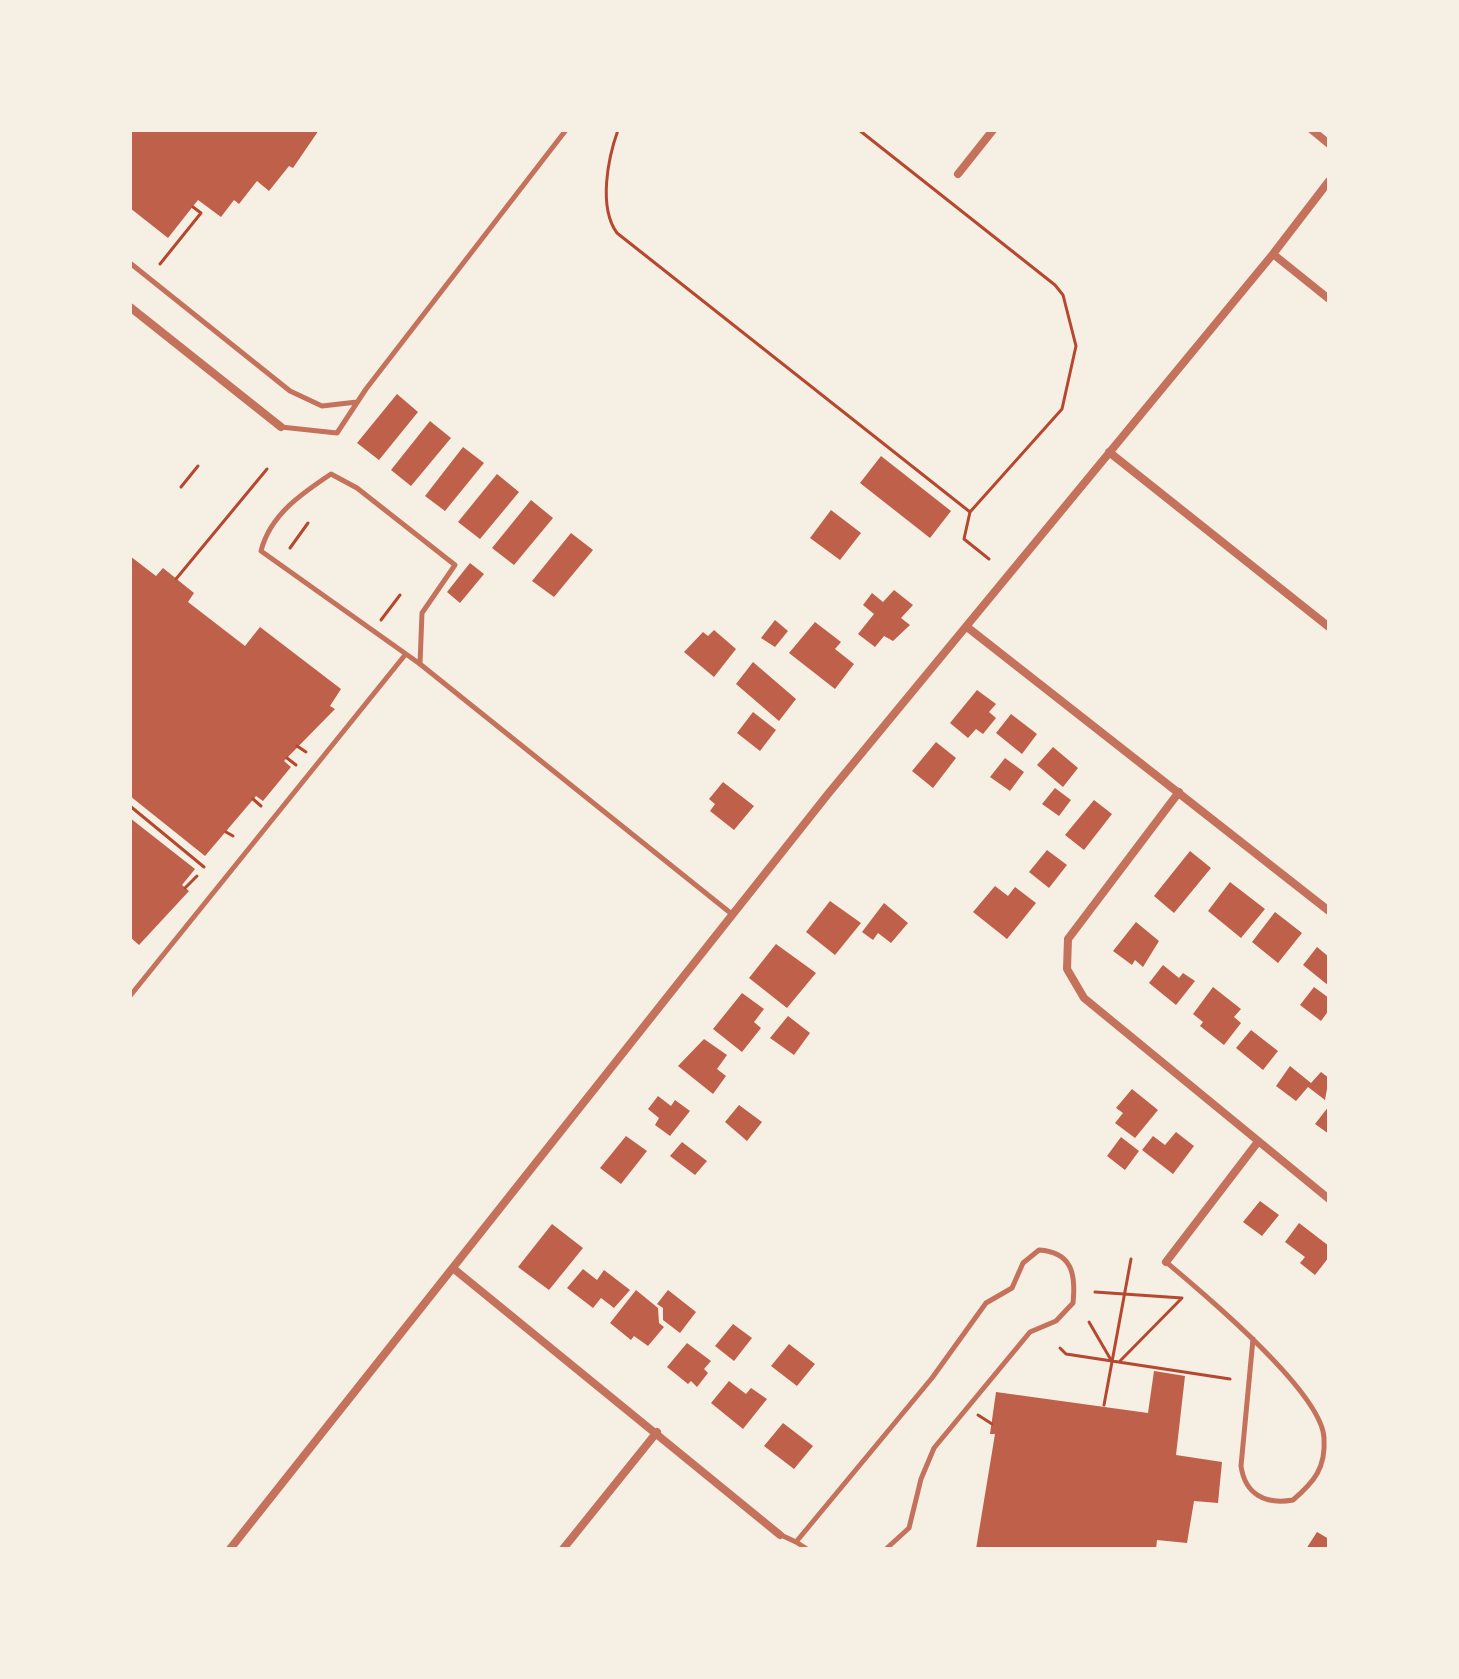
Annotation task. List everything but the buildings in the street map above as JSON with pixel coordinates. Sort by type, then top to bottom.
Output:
[{"type":"street","points":[[958,174],[993,130]]},
{"type":"street","points":[[1312,130],[1329,144]]},
{"type":"street","points":[[230,1549],[828,794],[1273,254],[1329,181]]},
{"type":"street","points":[[1273,254],[1329,299]]},
{"type":"street","points":[[130,307],[281,427]]},
{"type":"street","points":[[1109,452],[1329,627]]},
{"type":"street","points":[[967,627],[1329,911]]},
{"type":"street","points":[[1179,792],[1068,939],[1067,969],[1084,998],[1329,1199]]},
{"type":"street","points":[[1166,1262],[1257,1143]]},
{"type":"street","points":[[454,1269],[780,1535]]},
{"type":"street","points":[[563,1549],[657,1432]]},
{"type":"lane","points":[[281,427],[337,433],[566,130]]},
{"type":"lane","points":[[130,263],[290,391],[322,406],[358,402]]},
{"type":"lane","points":[[420,664],[422,613],[455,565],[357,488],[331,474],[300,495],[266,530],[261,551],[420,664],[734,916]]},
{"type":"lane","points":[[130,996],[405,655]]},
{"type":"lane","points":[[796,1542],[932,1378],[986,1303],[1012,1288],[1023,1263],[1039,1250],[1053,1251],[1066,1257],[1075,1278],[1073,1303],[1056,1321],[1030,1332],[934,1448],[921,1479],[909,1528],[886,1549]]},
{"type":"lane","points":[[1166,1262],[1253,1339],[1304,1398],[1325,1438],[1318,1479],[1293,1500],[1269,1500],[1255,1495],[1244,1484],[1241,1466],[1253,1339]]},
{"type":"lane","points":[[780,1535],[807,1549]]},
{"type":"path","points":[[618,130],[610,152],[608,179],[609,223],[617,233],[970,512]]},
{"type":"path","points":[[859,130],[1055,285],[1063,295],[1076,346],[1062,409],[970,512],[964,539],[989,559]]},
{"type":"path","points":[[160,264],[201,213],[193,207]]},
{"type":"path","points":[[181,487],[198,466]]},
{"type":"path","points":[[176,579],[267,469]]},
{"type":"path","points":[[290,548],[308,523]]},
{"type":"path","points":[[381,620],[400,595]]},
{"type":"path","points":[[297,746],[306,752]]},
{"type":"path","points":[[287,758],[296,765]]},
{"type":"path","points":[[253,799],[261,806]]},
{"type":"path","points":[[130,806],[204,867]]},
{"type":"path","points":[[226,832],[233,836]]},
{"type":"path","points":[[185,888],[197,876]]},
{"type":"path","points":[[1104,1405],[1131,1259]]},
{"type":"path","points":[[1095,1292],[1182,1298],[1120,1362]]},
{"type":"path","points":[[1089,1322],[1111,1361]]},
{"type":"path","points":[[1060,1348],[1066,1354],[1230,1379]]},
{"type":"path","points":[[975,1413],[992,1424]]}]
